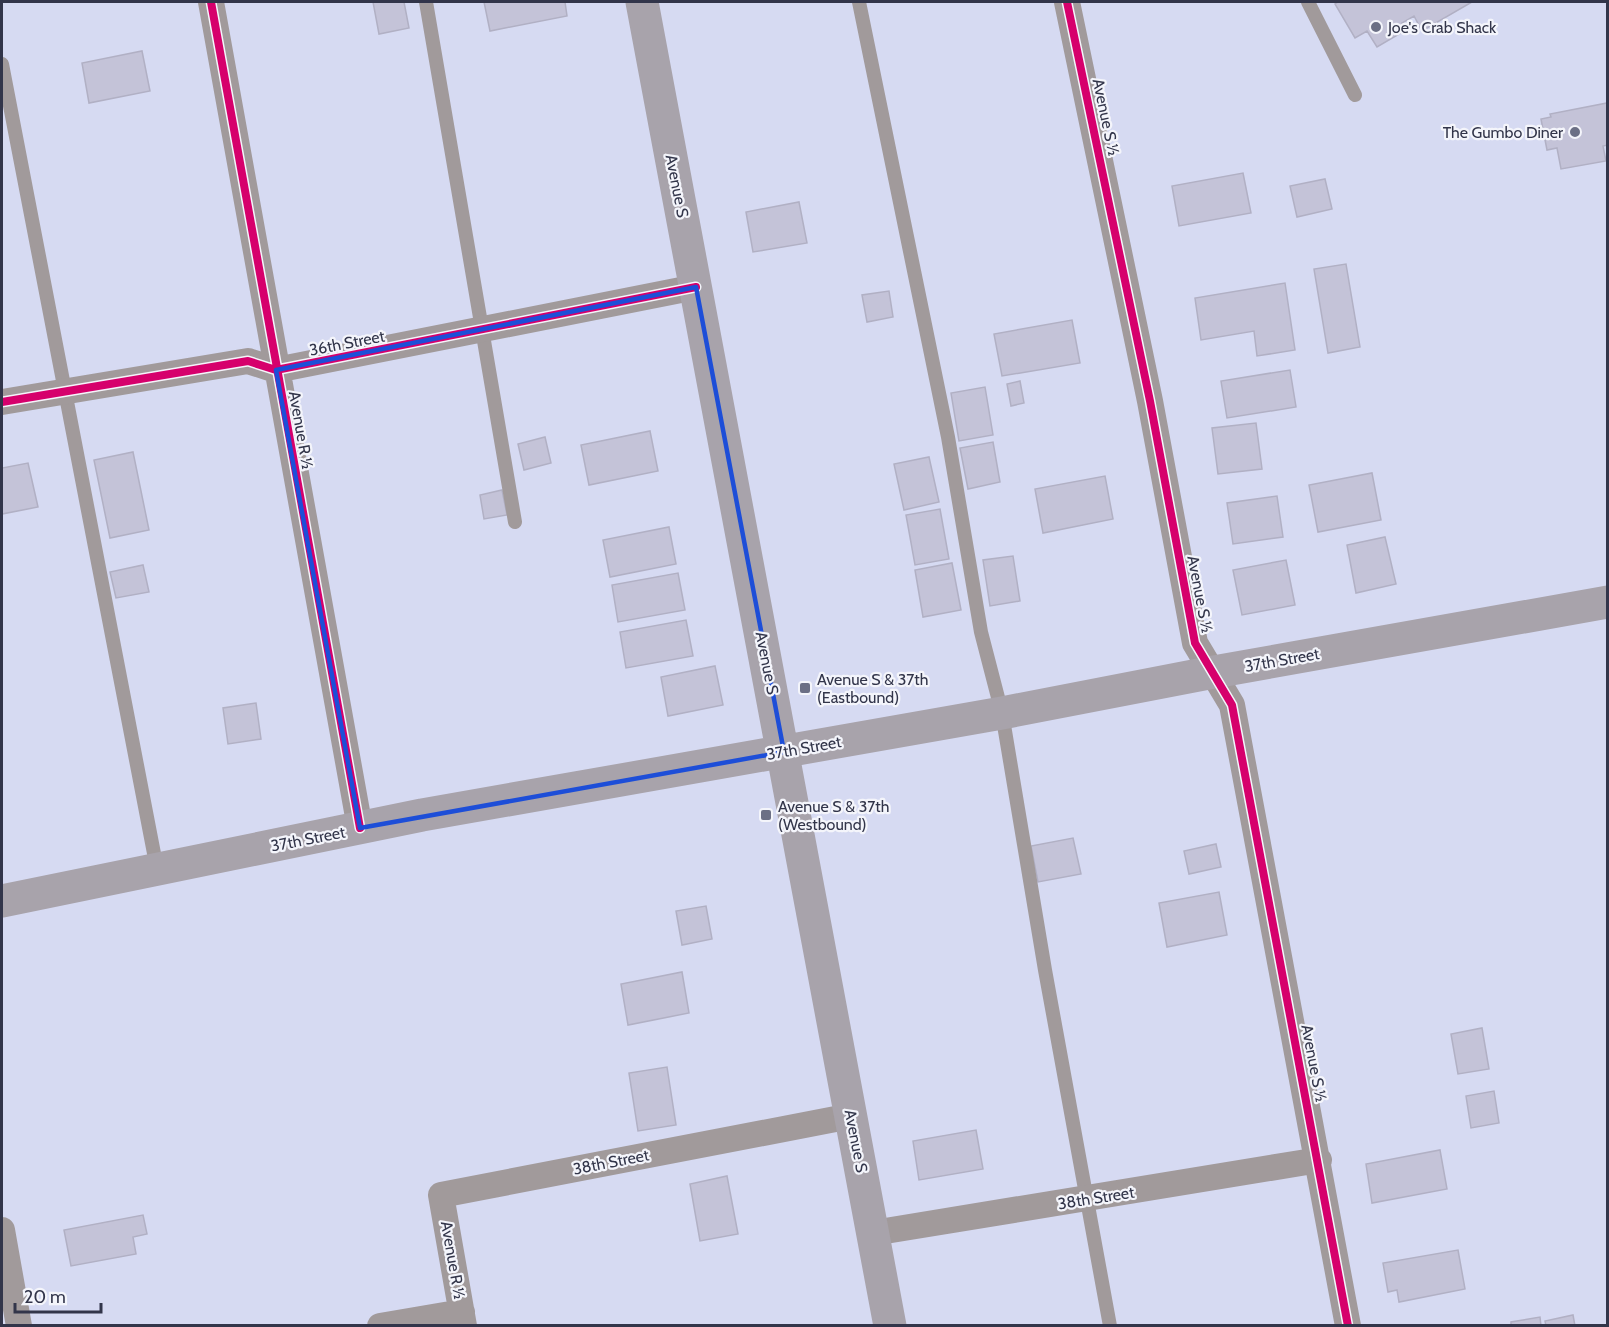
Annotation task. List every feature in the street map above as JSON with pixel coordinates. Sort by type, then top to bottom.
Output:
[{"type":"main road","name":"Avenue S","points":[[642,2],[890,1326]]},
{"type":"main road","name":"37th Street","points":[[2,901],[422,815],[784,752],[1608,602]]},
{"type":"street","name":"Avenue R ½","points":[[211,2],[360,828]]},
{"type":"street","name":"Avenue S ½","points":[[1067,2],[1150,401],[1196,643],[1232,705],[1319,1160],[1348,1326]]},
{"type":"street","name":"36th Street","points":[[2,402],[248,361],[276,370],[696,287]]},
{"type":"street","name":"38th Street","points":[[441,1195],[851,1116]]},
{"type":"street","name":"38th Street","points":[[873,1233],[1319,1160]]},
{"type":"street","name":"Avenue R ½","points":[[441,1195],[463,1319]]},
{"type":"street","points":[[2,1230],[19,1326]]},
{"type":"street","points":[[380,1326],[463,1319]]},
{"type":"lane","points":[[426,2],[515,522]]},
{"type":"lane","points":[[859,2],[948,437],[981,632],[1002,712],[1045,970],[1110,1326]]},
{"type":"lane","points":[[1308,2],[1355,95]]},
{"type":"lane","points":[[2,64],[114,653],[158,869]]},
{"type":"highlighted area","points":[[696,287],[784,752],[360,828],[276,370]]},
{"type":"building","points":[[373,2],[404,2],[409,28],[379,34]]},
{"type":"building","points":[[484,2],[565,2],[567,16],[490,31]]},
{"type":"building","name":"Joe's Crab Shack","points":[[1338,2],[1472,2],[1422,31],[1414,16],[1402,23],[1406,30],[1377,47],[1367,31],[1355,38],[1335,4]]},
{"type":"building","points":[[142,51],[150,91],[89,103],[82,63]]},
{"type":"building","name":"The Gumbo Diner","points":[[1607,103],[1608,145],[1603,146],[1606,161],[1561,169],[1557,148],[1547,150],[1541,119],[1551,117],[1550,114]]},
{"type":"building","points":[[1243,173],[1251,213],[1179,226],[1172,186]]},
{"type":"building","points":[[1325,179],[1332,209],[1297,217],[1290,186]]},
{"type":"building","points":[[799,202],[807,243],[753,252],[746,212]]},
{"type":"building","points":[[1346,264],[1360,347],[1328,353],[1314,269]]},
{"type":"building","points":[[1285,283],[1295,350],[1257,356],[1254,331],[1201,340],[1195,298]]},
{"type":"building","points":[[889,291],[893,317],[867,322],[862,295]]},
{"type":"building","points":[[1072,320],[1080,363],[1002,376],[994,334]]},
{"type":"building","points":[[1290,370],[1296,407],[1227,418],[1221,381]]},
{"type":"building","points":[[1020,381],[1024,403],[1011,406],[1007,384]]},
{"type":"building","points":[[985,387],[993,435],[959,441],[951,393]]},
{"type":"building","points":[[1256,423],[1262,469],[1218,474],[1212,428]]},
{"type":"building","points":[[650,431],[658,471],[589,485],[581,445]]},
{"type":"building","points":[[545,437],[551,463],[524,470],[518,444]]},
{"type":"building","points":[[993,442],[1000,482],[968,489],[960,448]]},
{"type":"building","points":[[133,452],[149,530],[110,538],[94,460]]},
{"type":"building","points":[[929,457],[939,502],[904,510],[894,464]]},
{"type":"building","points":[[28,463],[38,507],[2,514],[2,468]]},
{"type":"building","points":[[1372,473],[1381,520],[1318,532],[1309,485]]},
{"type":"building","points":[[1105,476],[1113,519],[1043,533],[1035,489]]},
{"type":"building","points":[[502,490],[507,515],[484,519],[480,495]]},
{"type":"building","points":[[1277,496],[1283,537],[1233,544],[1227,503]]},
{"type":"building","points":[[940,509],[949,559],[915,565],[906,515]]},
{"type":"building","points":[[669,527],[676,564],[610,577],[603,540]]},
{"type":"building","points":[[1385,537],[1396,584],[1356,593],[1347,545]]},
{"type":"building","points":[[1013,556],[1020,601],[990,606],[983,560]]},
{"type":"building","points":[[1286,560],[1295,605],[1242,615],[1233,570]]},
{"type":"building","points":[[952,563],[961,610],[923,617],[915,570]]},
{"type":"building","points":[[143,565],[149,592],[116,598],[110,572]]},
{"type":"building","points":[[678,573],[685,610],[618,622],[612,585]]},
{"type":"building","points":[[686,620],[693,656],[626,668],[620,632]]},
{"type":"building","points":[[715,666],[723,705],[668,716],[661,677]]},
{"type":"building","points":[[256,703],[261,739],[228,744],[223,708]]},
{"type":"building","points":[[1073,838],[1081,874],[1038,882],[1031,846]]},
{"type":"building","points":[[1216,844],[1221,867],[1189,874],[1184,851]]},
{"type":"building","points":[[1219,892],[1227,935],[1167,947],[1159,903]]},
{"type":"building","points":[[706,906],[712,939],[682,945],[676,911]]},
{"type":"building","points":[[682,972],[689,1013],[628,1025],[621,984]]},
{"type":"building","points":[[1482,1028],[1489,1069],[1458,1074],[1451,1034]]},
{"type":"building","points":[[667,1067],[676,1125],[638,1131],[629,1073]]},
{"type":"building","points":[[1494,1091],[1499,1123],[1471,1128],[1466,1096]]},
{"type":"building","points":[[976,1130],[983,1169],[919,1180],[913,1141]]},
{"type":"building","points":[[1440,1150],[1447,1189],[1372,1203],[1366,1164]]},
{"type":"building","points":[[727,1176],[738,1234],[700,1241],[690,1184]]},
{"type":"building","points":[[143,1215],[147,1234],[133,1237],[136,1254],[71,1266],[64,1230]]},
{"type":"building","points":[[1458,1250],[1465,1289],[1399,1302],[1397,1290],[1388,1292],[1383,1263]]},
{"type":"building","points":[[1573,1315],[1575,1326],[1546,1326],[1545,1321]]},
{"type":"building","points":[[1540,1317],[1541,1326],[1511,1326],[1511,1322]]},
{"type":"cycle path","points":[[211,2],[360,828]]},
{"type":"cycle path","points":[[1067,2],[1150,401],[1195,643],[1232,705],[1348,1326]]},
{"type":"cycle path","points":[[2,402],[248,361],[276,370],[696,287]]},
{"type":"place","name":"Joe's Crab Shack","points":[[1376,27]]},
{"type":"place","name":"The Gumbo Diner","points":[[1575,132]]},
{"type":"place","name":"Avenue S & 37th (Eastbound)","points":[[805,688]]},
{"type":"place","name":"Avenue S & 37th (Westbound)","points":[[766,815]]}]
